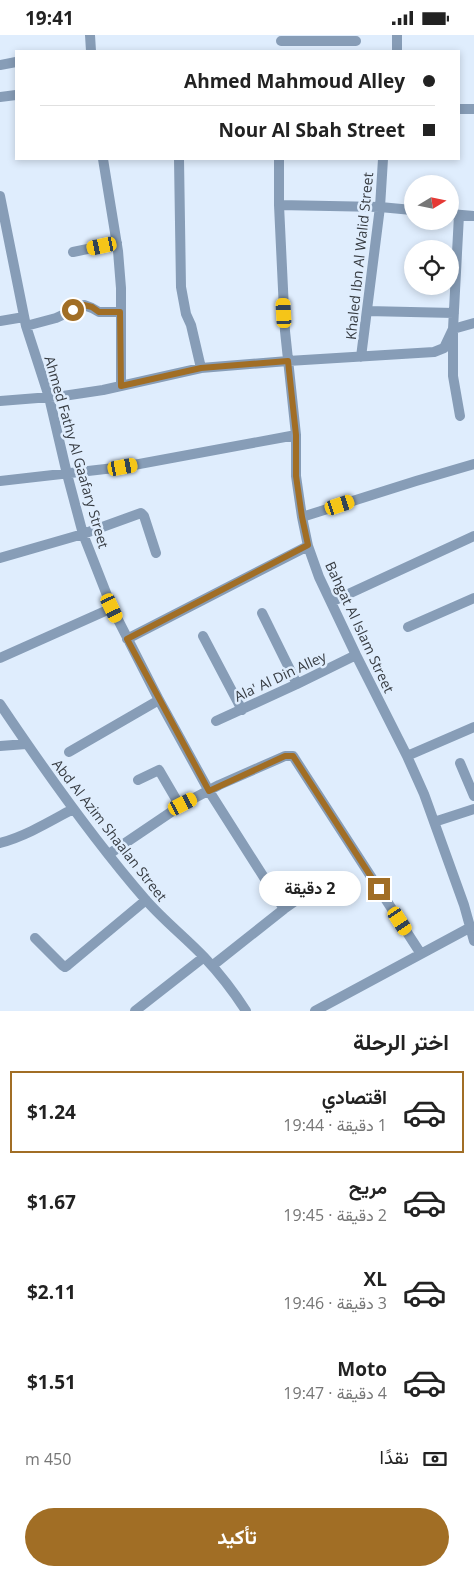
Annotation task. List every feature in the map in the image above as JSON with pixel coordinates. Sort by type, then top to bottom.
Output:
[{"type":"street","points":[[90,35],[91,50]]},
{"type":"street","points":[[397,35],[397,50]]},
{"type":"street","points":[[281,42],[356,41]]},
{"type":"street","points":[[0,65],[15,62]]},
{"type":"street","points":[[0,97],[15,95]]},
{"type":"street","points":[[460,109],[474,109]]},
{"type":"street","points":[[103,160],[117,243],[121,289],[121,386]]},
{"type":"street","points":[[179,160],[181,287],[186,314],[191,325],[201,368]]},
{"type":"street","name":"Bahgat Al Islam Street","points":[[279,160],[281,275],[296,435],[296,476],[308,545],[319,577],[407,756],[434,822],[471,927],[474,941]]},
{"type":"street","name":"Khaled Ibn Al Walid Street","points":[[361,357],[380,207],[383,160]]},
{"type":"street","name":"Ahmed Fathy Al Gaafary Street","points":[[0,196],[25,322],[49,397],[83,534],[112,608],[159,700],[209,791],[284,909]]},
{"type":"street","points":[[279,205],[404,209]]},
{"type":"street","points":[[459,215],[474,216]]},
{"type":"street","points":[[455,230],[453,375],[460,416]]},
{"type":"street","points":[[73,252],[117,243]]},
{"type":"street","points":[[0,321],[25,322],[56,319],[84,305],[92,307],[99,312],[120,312]]},
{"type":"street","points":[[367,311],[454,313]]},
{"type":"street","points":[[0,401],[103,390],[201,368],[440,351],[444,348],[453,329],[474,323]]},
{"type":"street","points":[[0,481],[123,467],[296,435]]},
{"type":"street","points":[[302,517],[474,464]]},
{"type":"street","points":[[0,558],[143,514],[156,553]]},
{"type":"street","points":[[331,602],[474,536]]},
{"type":"street","points":[[127,639],[308,545]]},
{"type":"street","points":[[408,627],[474,597]]},
{"type":"street","points":[[0,658],[112,608]]},
{"type":"street","points":[[262,613],[298,684]]},
{"type":"street","points":[[203,636],[242,710]]},
{"type":"street","name":"Ala' Al Din Alley","points":[[216,721],[356,655]]},
{"type":"street","points":[[69,753],[159,700]]},
{"type":"street","name":"Abd Al Azim Shaalan Street","points":[[0,704],[73,809],[109,854],[146,900],[204,957],[227,983],[246,1011]]},
{"type":"street","points":[[407,756],[474,727]]},
{"type":"street","points":[[0,746],[26,744]]},
{"type":"street","points":[[109,854],[180,806],[285,756],[293,756],[421,954]]},
{"type":"street","points":[[460,763],[474,796]]},
{"type":"street","points":[[138,780],[159,770],[180,806]]},
{"type":"street","points":[[0,843],[38,828],[73,809]]},
{"type":"street","points":[[434,822],[474,809]]},
{"type":"street","points":[[212,966],[284,909],[328,878]]},
{"type":"street","points":[[35,938],[65,967],[146,900]]},
{"type":"street","points":[[315,1011],[332,1007],[421,954],[471,927]]},
{"type":"street","points":[[135,1011],[204,957]]},
{"type":"route","points":[[73,310],[84,305],[92,307],[99,312],[120,312],[121,386],[201,368],[288,361],[296,435],[296,476],[308,545],[127,639],[209,791],[285,756],[293,756],[379,889]]}]
